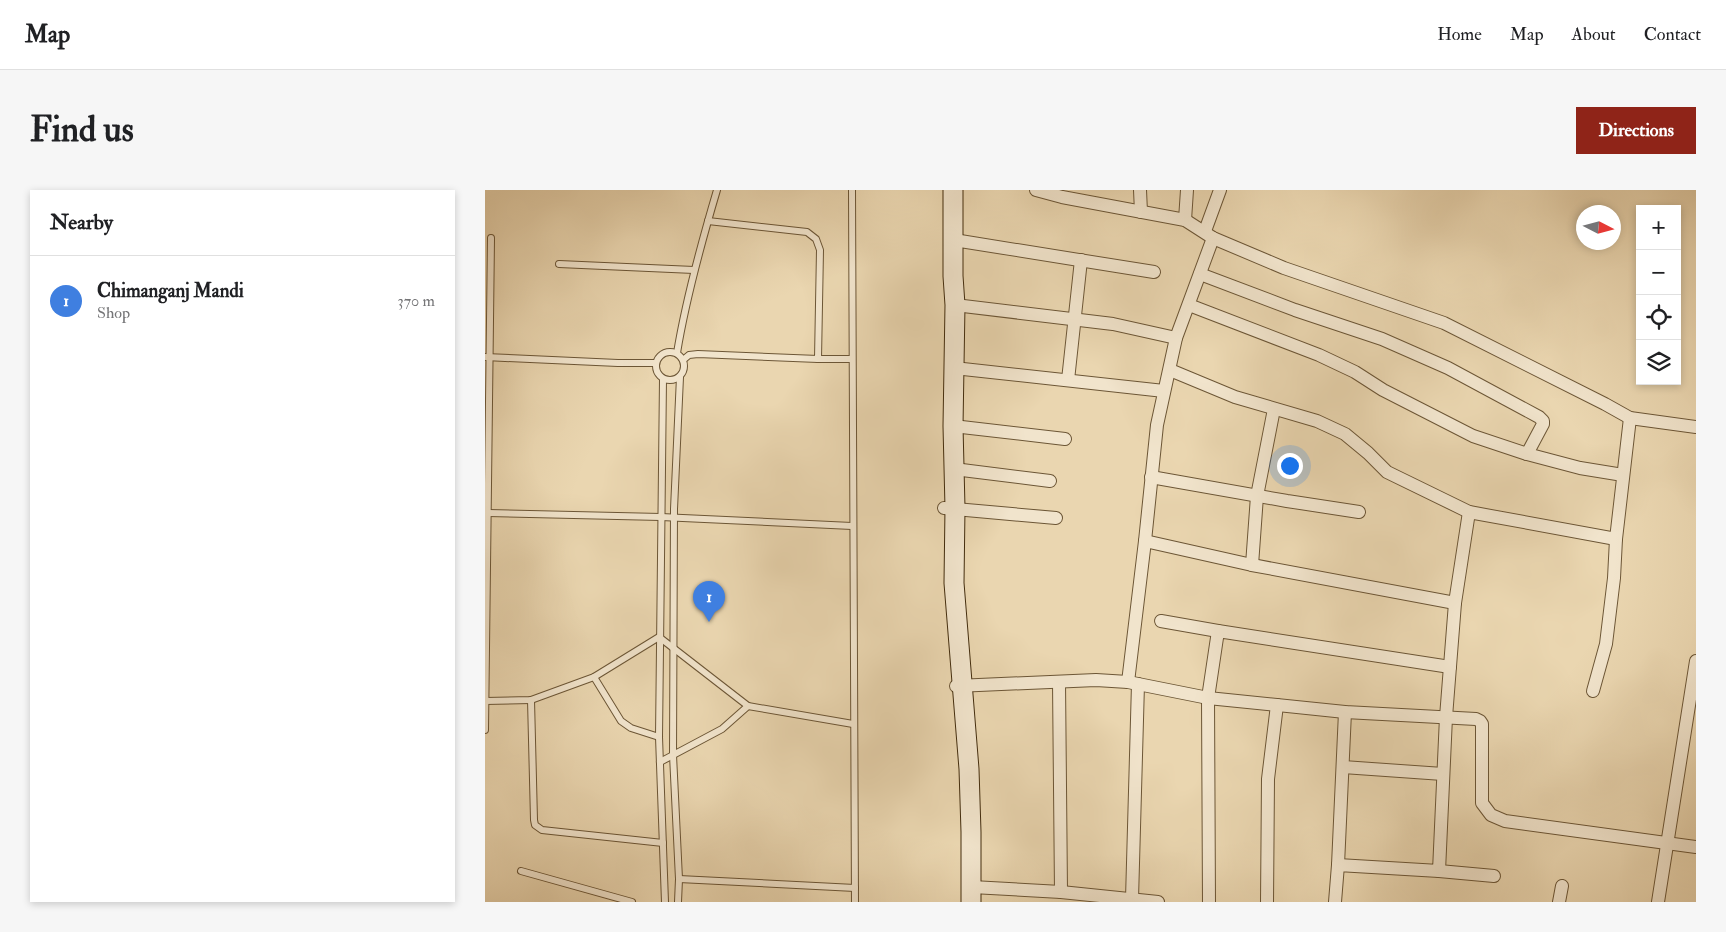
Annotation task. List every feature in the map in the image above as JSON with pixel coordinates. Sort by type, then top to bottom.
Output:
[{"type":"street","points":[[950,508],[954,469],[955,305],[953,190]]},
{"type":"street","points":[[1036,190],[1062,197],[1185,220],[1209,234],[1284,268],[1444,323],[1630,418],[1696,427]]},
{"type":"street","points":[[1140,190],[1141,212]]},
{"type":"street","points":[[1185,220],[1187,190]]},
{"type":"street","points":[[1132,899],[1133,683],[1157,425],[1176,338],[1200,274],[1220,190]]},
{"type":"street","points":[[954,240],[1154,272]]},
{"type":"street","points":[[1068,380],[1081,260]]},
{"type":"street","points":[[1200,274],[1295,310],[1382,339],[1448,368],[1539,417],[1543,424],[1527,454]]},
{"type":"street","points":[[953,276],[947,302],[943,359],[958,686],[969,769],[968,897],[1061,892],[1158,902]]},
{"type":"street","points":[[955,305],[1113,324],[1176,338]]},
{"type":"street","points":[[1189,305],[1319,355],[1355,372],[1383,390],[1473,436],[1527,454],[1580,468],[1623,475]]},
{"type":"street","points":[[954,368],[1164,392]]},
{"type":"street","points":[[1170,370],[1235,397],[1317,421],[1345,434],[1368,452],[1387,472],[1469,512],[1616,539]]},
{"type":"street","points":[[1252,564],[1257,496],[1274,409]]},
{"type":"street","points":[[1593,691],[1606,644],[1630,418]]},
{"type":"street","points":[[953,426],[1065,439]]},
{"type":"street","points":[[954,469],[1050,481]]},
{"type":"street","points":[[1151,477],[1359,512]]},
{"type":"street","points":[[950,508],[1056,518]]},
{"type":"street","points":[[1439,871],[1446,717],[1455,603],[1469,512]]},
{"type":"street","points":[[1145,541],[1252,564],[1455,603]]},
{"type":"street","points":[[1161,621],[1450,667]]},
{"type":"street","points":[[1209,902],[1208,698],[1218,631]]},
{"type":"street","points":[[1658,902],[1696,661]]},
{"type":"street","points":[[958,686],[1096,680],[1133,683],[1208,698],[1345,712],[1476,719],[1482,724],[1483,803],[1491,815],[1505,821],[1696,847]]},
{"type":"street","points":[[1059,682],[1061,892]]},
{"type":"street","points":[[1267,902],[1268,779],[1277,705]]},
{"type":"street","points":[[1335,902],[1345,712]]},
{"type":"street","points":[[1343,767],[1443,774]]},
{"type":"street","points":[[1338,865],[1494,876]]},
{"type":"street","points":[[1559,902],[1561,886]]},
{"type":"lane","points":[[677,354],[694,270],[717,190]]},
{"type":"lane","points":[[852,190],[855,902]]},
{"type":"lane","points":[[708,221],[807,232],[816,239],[820,250],[818,359]]},
{"type":"lane","points":[[485,730],[488,513],[487,326],[491,238]]},
{"type":"lane","points":[[559,264],[694,270]]},
{"type":"lane","points":[[678,902],[679,879],[673,755],[674,518],[680,377],[685,369],[683,360],[677,354],[664,353],[657,359],[657,372],[663,379],[672,381],[680,377]]},
{"type":"lane","points":[[683,360],[689,355],[698,354],[852,359]]},
{"type":"lane","points":[[487,357],[656,363]]},
{"type":"lane","points":[[663,379],[659,738],[665,902]]},
{"type":"lane","points":[[488,513],[661,517],[852,526]]},
{"type":"lane","points":[[485,701],[531,700],[594,677],[659,637]]},
{"type":"lane","points":[[659,637],[748,706],[853,724]]},
{"type":"lane","points":[[594,677],[621,722],[631,728],[659,738]]},
{"type":"lane","points":[[531,700],[535,825],[542,830],[663,843]]},
{"type":"lane","points":[[660,762],[722,729],[748,706]]},
{"type":"lane","points":[[521,871],[632,902]]},
{"type":"lane","points":[[679,879],[855,888]]},
{"type":"place","name":"Chimanganj Mandi","points":[[709,622]]}]
